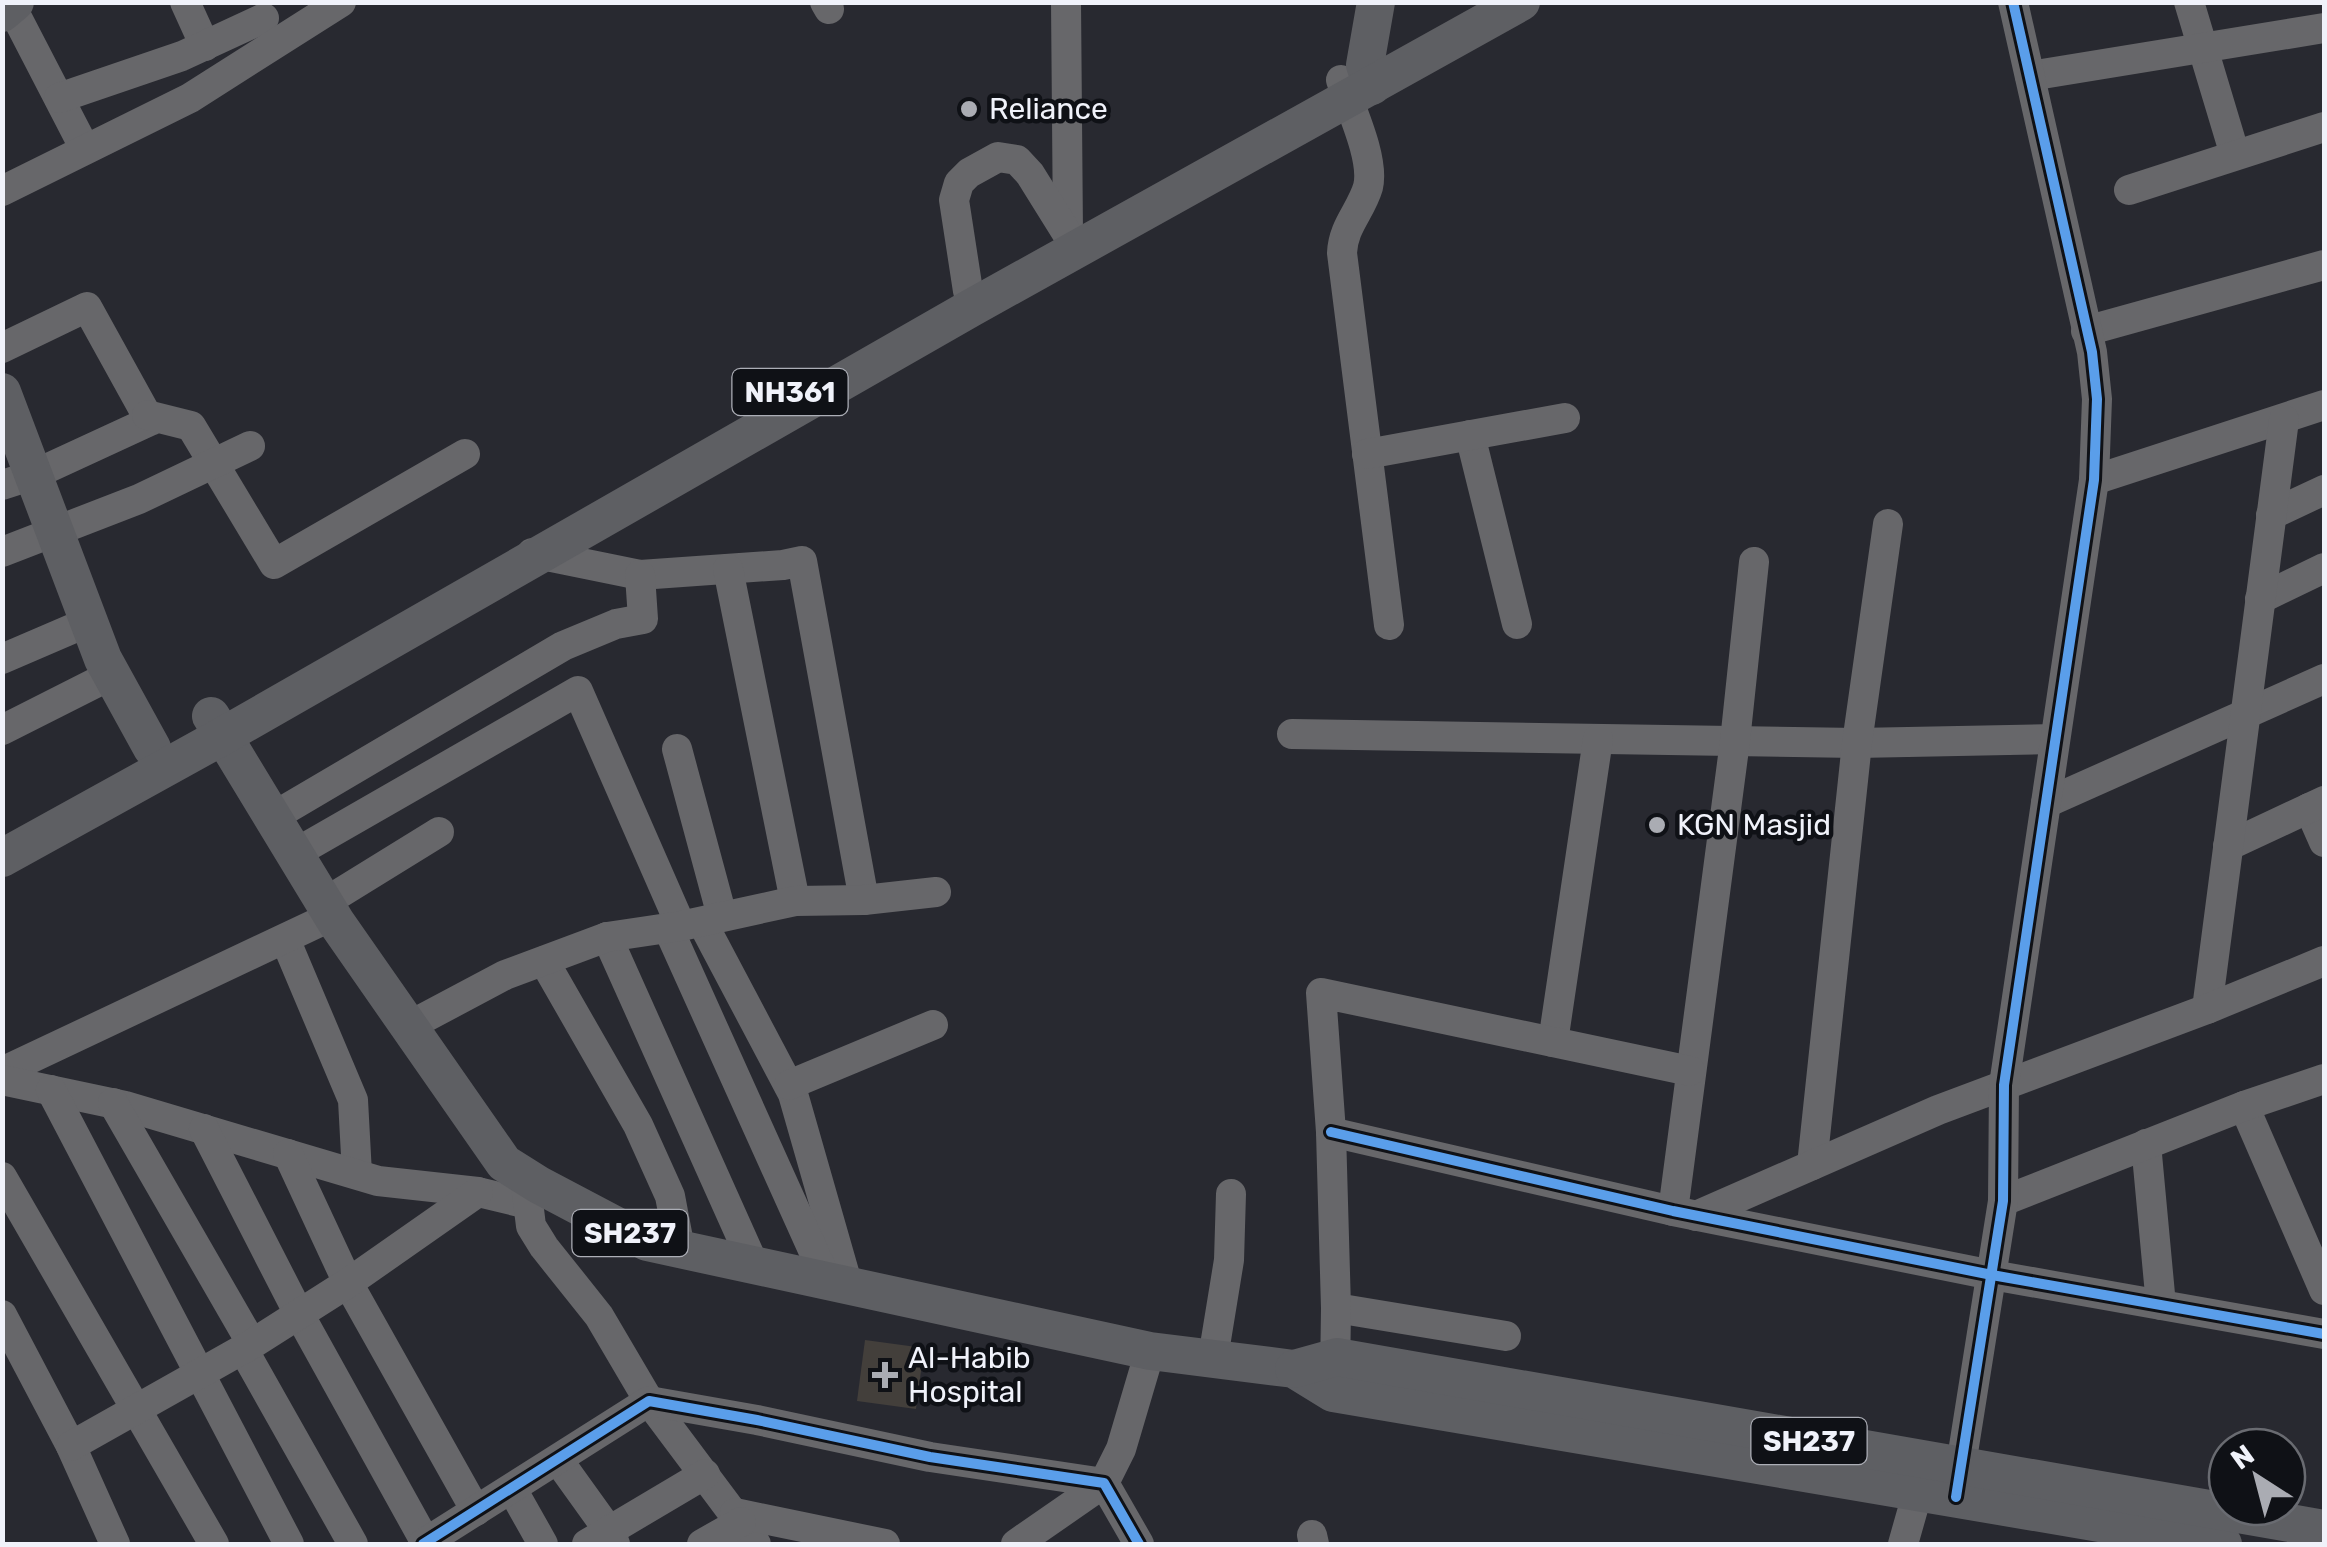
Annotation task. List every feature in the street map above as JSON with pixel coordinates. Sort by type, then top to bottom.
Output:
[{"type":"main road","points":[[1369,76],[1376,2]]},
{"type":"main road","points":[[1369,76],[1400,2]]},
{"type":"main road","points":[[528,552],[971,308],[1369,76],[1482,2]]},
{"type":"main road","points":[[1369,76],[1521,2]]},
{"type":"main road","name":"NH361","points":[[217,726],[528,552],[968,291],[1287,116],[1369,76]]},
{"type":"main road","points":[[2,392],[18,480],[53,532],[111,676],[152,748]]},
{"type":"main road","points":[[2,831],[152,748],[217,726]]},
{"type":"main road","points":[[2,858],[217,726]]},
{"type":"main road","name":"SH237","points":[[217,726],[328,909],[526,1190],[648,1242],[1150,1351],[1335,1375],[1940,1479],[2324,1528]]},
{"type":"main road","name":"SH237","points":[[1940,1479],[2222,1544]]},
{"type":"street","points":[[185,2],[204,46]]},
{"type":"street","points":[[59,98],[265,21],[341,2]]},
{"type":"street","points":[[1066,2],[1068,236]]},
{"type":"street","points":[[1904,1544],[1940,1479],[1992,1275],[2004,1200],[2004,1085],[2094,480],[2097,399],[2086,331],[2013,2]]},
{"type":"street","points":[[2189,2],[2235,156]]},
{"type":"street","points":[[10,7],[85,149]]},
{"type":"street","points":[[7,178],[85,149],[190,98],[265,21]]},
{"type":"street","points":[[2030,76],[2324,28]]},
{"type":"street","points":[[1369,76],[1369,174],[1364,197],[1348,223],[1342,252],[1389,625]]},
{"type":"street","points":[[2129,190],[2324,127]]},
{"type":"street","points":[[968,291],[954,200],[959,183],[969,172],[998,157],[1017,160],[1068,236]]},
{"type":"street","points":[[2086,331],[2324,265]]},
{"type":"street","points":[[2,348],[87,307],[150,421],[18,480]]},
{"type":"street","points":[[2094,480],[2324,405]]},
{"type":"street","points":[[147,415],[191,426],[274,564],[465,454]]},
{"type":"street","points":[[1367,454],[1564,418]]},
{"type":"street","points":[[2208,1010],[2284,420]]},
{"type":"street","points":[[1470,435],[1516,624]]},
{"type":"street","points":[[2,552],[139,498],[250,446]]},
{"type":"street","points":[[2271,515],[2324,490]]},
{"type":"street","points":[[1812,1165],[1857,743],[1888,524]]},
{"type":"street","points":[[528,552],[640,575],[802,561],[864,900]]},
{"type":"street","points":[[1685,1213],[1690,1072],[1735,741],[1754,562]]},
{"type":"street","points":[[2260,599],[2324,568]]},
{"type":"street","points":[[728,569],[795,901]]},
{"type":"street","points":[[272,818],[564,646],[616,624],[643,619],[640,575]]},
{"type":"street","points":[[2,659],[88,622]]},
{"type":"street","points":[[2,730],[111,676]]},
{"type":"street","points":[[2046,804],[2324,679]]},
{"type":"street","points":[[294,854],[578,691],[693,923],[789,1085],[800,1114],[837,1284]]},
{"type":"street","points":[[1292,734],[1857,743],[2055,739]]},
{"type":"street","points":[[1553,1042],[1598,738]]},
{"type":"street","points":[[677,749],[693,923],[837,1284]]},
{"type":"street","points":[[2228,846],[2317,804],[2324,842]]},
{"type":"street","points":[[2,1072],[284,939],[439,832]]},
{"type":"street","points":[[409,1026],[505,976],[608,937],[795,901],[864,900],[936,892]]},
{"type":"street","points":[[608,937],[754,1266]]},
{"type":"street","points":[[284,939],[353,1100],[357,1174]]},
{"type":"street","points":[[544,961],[638,1125],[670,1196],[680,1249]]},
{"type":"street","points":[[1685,1213],[2004,1085],[2208,1010],[2324,961]]},
{"type":"street","points":[[1335,1375],[1331,1132],[1321,994],[1690,1072]]},
{"type":"street","points":[[789,1085],[933,1025]]},
{"type":"street","points":[[2004,1200],[2244,1106],[2324,1079]]},
{"type":"street","points":[[2,1080],[113,1103],[378,1181],[478,1192],[526,1190],[531,1226],[544,1247],[599,1316],[649,1401],[744,1526]]},
{"type":"street","points":[[51,1090],[289,1544]]},
{"type":"street","points":[[113,1103],[353,1544]]},
{"type":"street","points":[[2244,1106],[2324,1290]]},
{"type":"street","points":[[204,1129],[424,1544],[472,1525],[512,1489],[649,1401],[930,1457],[1104,1483]]},
{"type":"street","points":[[1331,1132],[1685,1213],[1992,1275],[2324,1334]]},
{"type":"street","points":[[2146,1144],[2161,1305]]},
{"type":"street","points":[[288,1154],[348,1284],[472,1525]]},
{"type":"street","points":[[2,1177],[214,1544]]},
{"type":"street","points":[[71,1446],[247,1347],[348,1284],[478,1192]]},
{"type":"street","points":[[1213,1358],[1229,1260],[1230,1194]]},
{"type":"street","points":[[1336,1308],[1506,1336]]},
{"type":"street","points":[[2,1315],[13,1361],[71,1446],[115,1544]]},
{"type":"street","points":[[1026,1542],[1104,1483],[1121,1449],[1150,1351]]},
{"type":"street","points":[[558,1460],[604,1540],[705,1474]]},
{"type":"street","points":[[1104,1483],[1140,1544]]},
{"type":"street","points":[[512,1489],[543,1544]]},
{"type":"street","points":[[702,1544],[744,1526],[884,1544]]},
{"type":"building","points":[[865,1340],[924,1348],[916,1409],[857,1401]]},
{"type":"cycle path","points":[[1956,1497],[2003,1201],[2004,1085],[2094,480],[2097,399],[2092,352],[2013,2]]},
{"type":"cycle path","points":[[1331,1132],[1673,1211],[1992,1275],[2324,1334]]},
{"type":"cycle path","points":[[423,1544],[649,1401],[930,1457],[1104,1483],[1139,1544]]},
{"type":"place","name":"Reliance","points":[[969,109]]},
{"type":"place","name":"KGN Masjid","points":[[1657,825]]},
{"type":"place","name":"Al-Habib Hospital","points":[[885,1375]]}]
